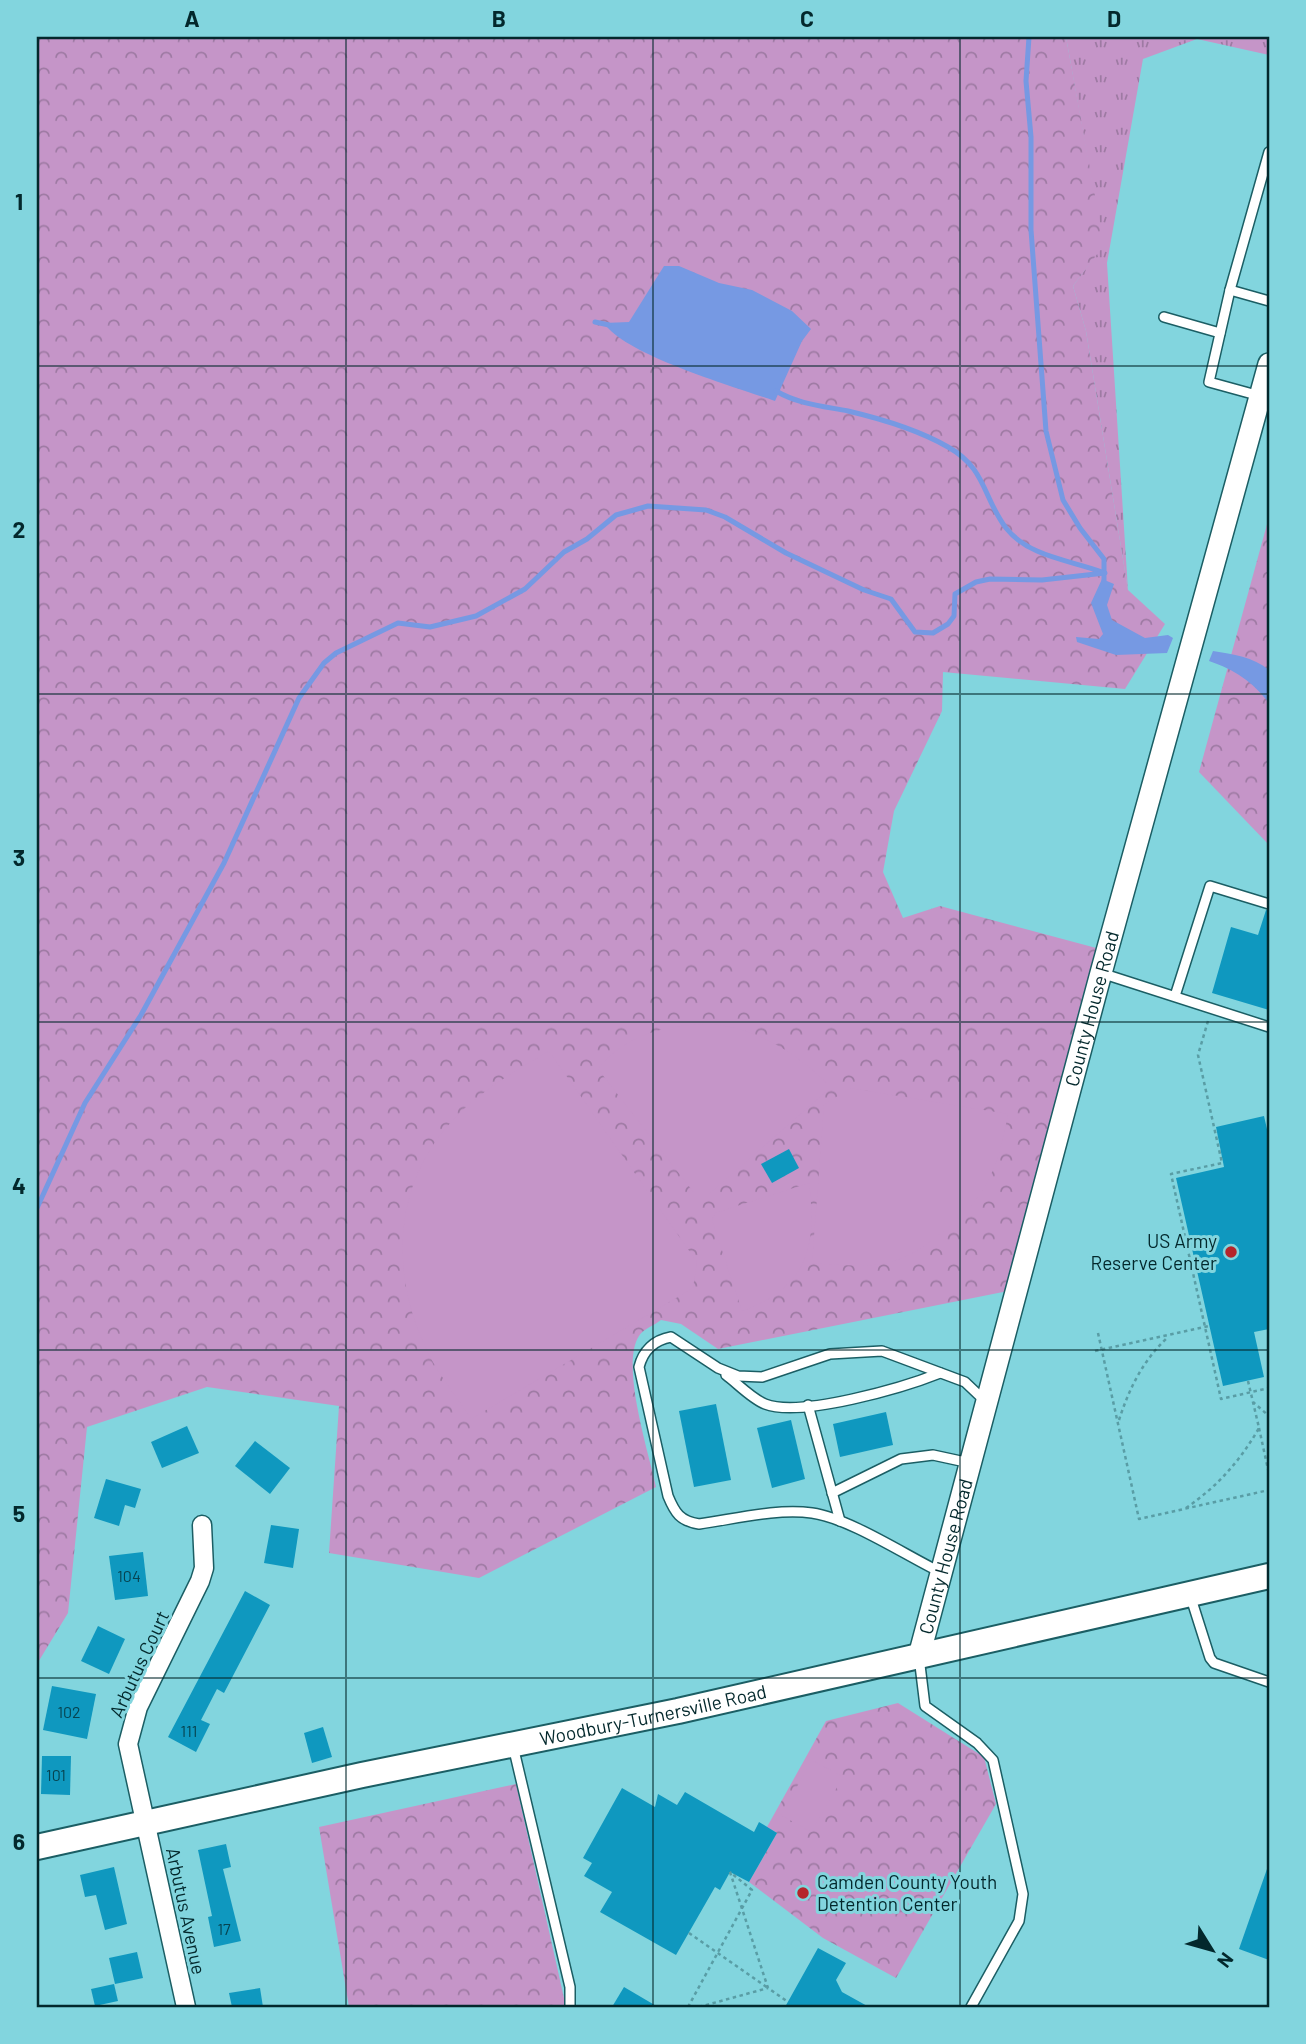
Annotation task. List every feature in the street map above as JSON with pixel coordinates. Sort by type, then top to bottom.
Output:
[{"type":"main road","name":"Woodbury-Turnersville Road","points":[[37,1847],[265,1798],[362,1774],[513,1746],[1269,1576]]},
{"type":"street","name":"County House Road","points":[[919,1656],[1101,972],[1269,364]]},
{"type":"street","name":"Arbutus Court","points":[[145,1823],[129,1755],[130,1734],[138,1707],[200,1581],[204,1559],[202,1525]]},
{"type":"street","name":"Arbutus Avenue","points":[[145,1823],[186,2007]]},
{"type":"lane","points":[[1260,396],[1209,382],[1230,290],[1269,152]]},
{"type":"lane","points":[[1230,290],[1269,301]]},
{"type":"lane","points":[[1164,317],[1220,333]]},
{"type":"lane","points":[[1175,996],[1210,886],[1269,904]]},
{"type":"lane","points":[[1101,972],[1269,1027]]},
{"type":"lane","points":[[940,1373],[905,1387],[785,1408],[764,1404],[671,1337],[656,1342],[647,1350],[639,1367],[668,1496],[678,1516],[686,1522],[699,1524],[796,1512],[813,1513],[840,1521],[941,1573]]},
{"type":"lane","points":[[716,1367],[738,1376],[762,1377],[830,1354],[882,1351],[965,1382],[986,1402]]},
{"type":"lane","points":[[808,1405],[840,1521]]},
{"type":"lane","points":[[832,1493],[901,1459],[933,1455],[970,1463]]},
{"type":"lane","points":[[1189,1593],[1214,1663],[1269,1682]]},
{"type":"lane","points":[[919,1656],[925,1706],[977,1742],[993,1760],[1023,1894],[1019,1921],[971,2007]]},
{"type":"lane","points":[[513,1746],[570,1987],[570,2007]]},
{"type":"path","points":[[1212,1008],[1198,1055],[1222,1163],[1171,1174],[1207,1326],[1221,1399],[1269,1388]]},
{"type":"path","points":[[1095,1351],[1207,1326]]},
{"type":"path","points":[[1098,1333],[1139,1519],[1269,1490]]},
{"type":"path","points":[[1118,1423],[1126,1399],[1146,1362],[1170,1334]]},
{"type":"path","points":[[1248,1381],[1269,1474]]},
{"type":"path","points":[[1253,1402],[1269,1416]]},
{"type":"path","points":[[1183,1509],[1212,1490],[1236,1465],[1259,1428]]},
{"type":"path","points":[[688,2007],[718,1953],[742,1908],[752,1890],[730,1872],[742,1908],[768,1988]]},
{"type":"path","points":[[689,1933],[788,2002]]},
{"type":"path","points":[[699,2007],[768,1988]]},
{"type":"green space","points":[[37,37],[1066,37],[1104,245],[1073,286],[1086,331],[1128,590],[1165,624],[1125,689],[943,672],[942,711],[894,811],[883,872],[903,918],[940,906],[1100,949],[1008,1291],[718,1349],[681,1324],[661,1320],[639,1336],[634,1349],[633,1367],[638,1410],[656,1487],[479,1578],[329,1553],[339,1406],[207,1387],[87,1427],[68,1613],[37,1664]]},
{"type":"green space","points":[[1066,37],[1269,37],[1269,55],[1197,39],[1143,59],[1107,263],[1128,590],[1086,331],[1073,286],[1103,245]]},
{"type":"green space","points":[[1269,517],[1269,845],[1199,772]]},
{"type":"green space","points":[[711,1024],[760,1036],[802,1061],[828,1084],[828,1090],[709,1194],[695,1194],[598,1069],[621,1047],[649,1033],[679,1026]]},
{"type":"green space","points":[[549,1051],[697,1262],[693,1288],[471,1419],[433,1362],[412,1313],[403,1255],[404,1225],[420,1169],[434,1143],[454,1119],[487,1090]]},
{"type":"green space","points":[[850,1088],[1008,1114],[999,1154],[977,1199],[952,1225],[923,1247],[889,1263],[856,1266],[812,1263],[824,1105]]},
{"type":"green space","points":[[809,1183],[811,1227],[803,1262],[794,1277],[781,1290],[742,1311],[712,1220],[715,1213]]},
{"type":"green space","points":[[898,1703],[984,1757],[996,1804],[896,1978],[823,1938],[749,1882],[777,1833],[767,1827],[826,1721]]},
{"type":"green space","points":[[812,1760],[843,1777],[811,1832],[781,1815]]},
{"type":"green space","points":[[516,1784],[566,2007],[349,2007],[319,1827]]},
{"type":"water","points":[[664,266],[679,266],[719,283],[752,290],[792,311],[811,329],[802,341],[775,401],[657,358],[634,347],[604,323],[629,322]]},
{"type":"water","points":[[1102,579],[1114,584],[1107,605],[1112,620],[1145,638],[1168,635],[1173,638],[1167,653],[1116,655],[1077,642],[1076,637],[1099,639],[1103,634],[1091,603]]},
{"type":"water","points":[[1213,651],[1250,659],[1269,670],[1269,703],[1242,677],[1209,661]]},
{"type":"building","points":[[1266,910],[1269,911],[1269,1010],[1212,993],[1231,927],[1258,935]]},
{"type":"building","name":"US Army Reserve Center","points":[[1264,1116],[1269,1138],[1269,1329],[1254,1332],[1264,1377],[1223,1386],[1176,1178],[1224,1167],[1216,1127]]},
{"type":"building","points":[[789,1149],[799,1168],[772,1183],[761,1164]]},
{"type":"building","points":[[716,1404],[731,1480],[694,1487],[679,1411]]},
{"type":"building","points":[[886,1412],[893,1445],[840,1457],[833,1424]]},
{"type":"building","points":[[791,1420],[805,1479],[772,1488],[757,1428]]},
{"type":"building","points":[[187,1426],[199,1453],[162,1468],[151,1442]]},
{"type":"building","points":[[255,1441],[290,1468],[270,1494],[235,1466]]},
{"type":"building","points":[[106,1479],[141,1489],[135,1508],[125,1505],[119,1526],[94,1518]]},
{"type":"building","points":[[271,1525],[299,1529],[293,1568],[264,1563]]},
{"type":"building","points":[[143,1552],[148,1596],[115,1600],[109,1556]]},
{"type":"building","points":[[245,1591],[270,1605],[224,1693],[217,1689],[201,1720],[210,1724],[196,1752],[168,1737]]},
{"type":"building","points":[[98,1626],[125,1639],[109,1674],[81,1661]]},
{"type":"building","points":[[52,1686],[96,1694],[87,1739],[43,1730]]},
{"type":"building","points":[[323,1727],[332,1757],[312,1763],[304,1733]]},
{"type":"building","points":[[42,1756],[71,1756],[70,1795],[41,1794]]},
{"type":"building","points":[[622,1788],[655,1807],[658,1794],[677,1805],[685,1792],[754,1832],[759,1822],[777,1833],[749,1882],[730,1872],[720,1890],[715,1887],[676,1955],[600,1912],[612,1892],[584,1876],[592,1863],[583,1858]]},
{"type":"building","points":[[226,1844],[231,1867],[223,1869],[241,1941],[214,1947],[208,1917],[212,1916],[198,1850]]},
{"type":"building","points":[[114,1867],[127,1924],[105,1930],[96,1895],[85,1897],[80,1875]]},
{"type":"building","points":[[1269,1869],[1269,1960],[1239,1949]]},
{"type":"building","points":[[818,1948],[846,1963],[836,1980],[842,1992],[869,2007],[785,2007]]},
{"type":"building","points":[[137,1952],[143,1978],[115,1984],[109,1958]]},
{"type":"building","points":[[114,1984],[118,2001],[95,2006],[91,1989]]},
{"type":"building","points":[[624,1987],[658,2007],[612,2007]]},
{"type":"building","points":[[260,1988],[263,2007],[232,2007],[229,1993]]},
{"type":"waterway","points":[[1029,37],[1026,81],[1031,137],[1031,230],[1046,431],[1063,500],[1104,559],[1104,586]]},
{"type":"waterway","points":[[595,322],[609,325]]},
{"type":"waterway","points":[[776,391],[802,402],[899,425],[948,447],[970,464],[983,484],[998,517],[1015,538],[1038,552],[1102,572]]},
{"type":"waterway","points":[[37,1208],[85,1103],[141,1015],[224,863],[299,698],[324,663],[336,653],[398,623],[430,627],[476,616],[525,589],[564,552],[587,539],[616,515],[648,506],[706,510],[725,517],[786,553],[864,590],[891,599],[915,632],[933,633],[948,624],[954,616],[955,594],[976,582],[990,579],[1042,580],[1105,573]]},
{"type":"place","name":"US Army Reserve Center","points":[[1231,1252]]},
{"type":"place","name":"Camden County Youth Detention Center","points":[[803,1893]]}]
